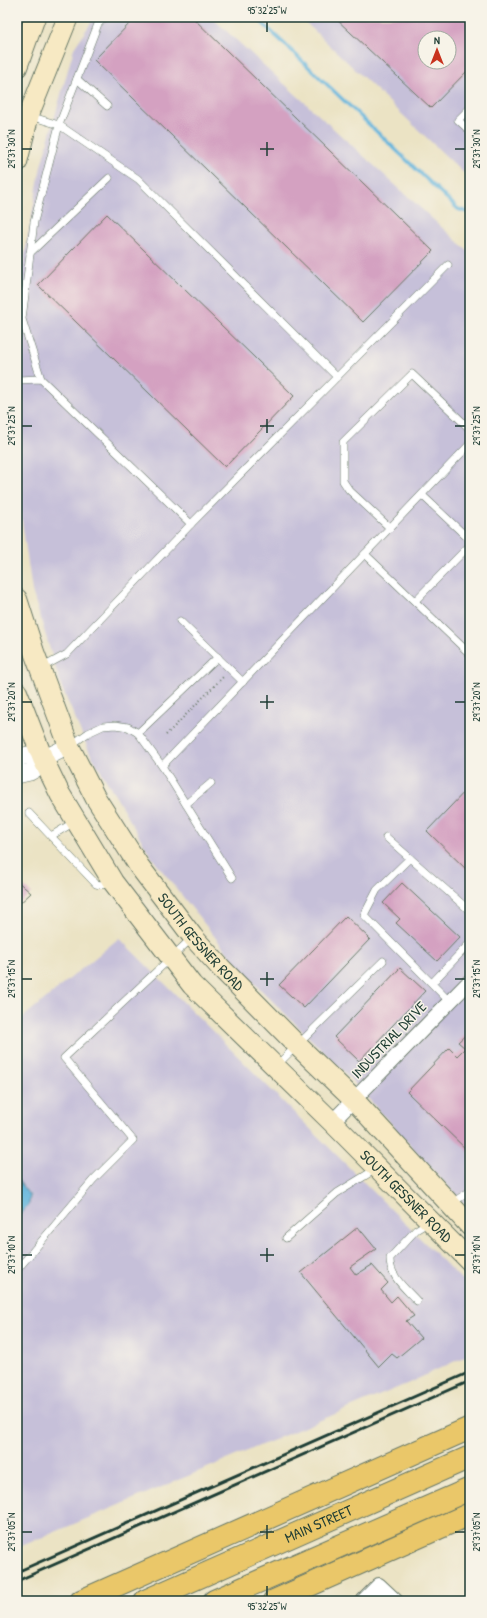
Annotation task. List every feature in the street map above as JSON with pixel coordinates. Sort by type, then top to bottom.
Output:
[{"type":"highway","points":[[81,1601],[470,1428]]},
{"type":"highway","name":"MAIN STREET","points":[[145,1601],[470,1457]]},
{"type":"highway","name":"MAIN STREET","points":[[214,1601],[470,1489]]},
{"type":"highway","points":[[274,1601],[470,1514]]},
{"type":"main road","points":[[17,67],[35,17]]},
{"type":"main road","points":[[17,162],[23,114],[68,17]]},
{"type":"main road","name":"SOUTH GESSNER ROAD","points":[[17,599],[40,669],[69,746],[95,797],[139,866],[193,937],[221,968],[297,1046],[354,1100],[470,1226]]},
{"type":"main road","name":"SOUTH GESSNER ROAD","points":[[17,692],[43,759],[60,794],[76,821],[113,882],[192,985],[276,1066],[470,1261]]},
{"type":"main road","points":[[113,882],[139,866]]},
{"type":"main road","points":[[377,1167],[399,1150]]},
{"type":"main road","points":[[430,1220],[450,1205]]},
{"type":"street","points":[[17,775],[35,769],[43,759],[69,746]]},
{"type":"street","points":[[17,758],[28,755],[43,759]]},
{"type":"street","name":"INDUSTRIAL DRIVE","points":[[332,1122],[470,981]]},
{"type":"street","points":[[363,1601],[379,1585],[396,1601]]},
{"type":"lane","points":[[105,17],[98,24],[59,125],[34,222],[22,319],[41,379],[191,524]]},
{"type":"lane","points":[[77,79],[107,106]]},
{"type":"lane","points":[[470,108],[458,120],[470,131]]},
{"type":"lane","points":[[23,114],[59,125],[138,179],[337,377]]},
{"type":"lane","points":[[30,253],[109,178]]},
{"type":"lane","points":[[40,669],[67,654],[191,524],[448,265]]},
{"type":"lane","points":[[390,528],[349,490],[343,481],[343,442],[412,374],[470,429]]},
{"type":"lane","points":[[17,380],[41,379]]},
{"type":"lane","points":[[162,766],[470,444]]},
{"type":"lane","points":[[422,495],[470,540]]},
{"type":"lane","points":[[464,534],[470,528]]},
{"type":"lane","points":[[414,601],[470,545]]},
{"type":"lane","points":[[365,554],[470,654]]},
{"type":"lane","points":[[180,620],[243,682]]},
{"type":"lane","points":[[138,733],[218,657]]},
{"type":"lane","points":[[69,746],[88,733],[103,726],[115,725],[128,727],[138,733],[162,766],[232,878]]},
{"type":"lane","points":[[186,804],[212,783]]},
{"type":"lane","points":[[29,813],[96,884],[100,885],[113,882]]},
{"type":"lane","points":[[51,836],[76,821]]},
{"type":"lane","points":[[386,837],[470,911]]},
{"type":"lane","points":[[410,858],[377,890],[364,915],[450,1002]]},
{"type":"lane","points":[[17,1270],[93,1180],[133,1140],[64,1058],[193,937]]},
{"type":"lane","points":[[432,983],[470,943]]},
{"type":"lane","points":[[276,1066],[383,961]]},
{"type":"lane","points":[[286,1238],[337,1193],[377,1167]]},
{"type":"lane","points":[[450,1205],[470,1191]]},
{"type":"lane","points":[[417,1301],[394,1275],[389,1266],[390,1258],[416,1230],[430,1220]]},
{"type":"path","points":[[166,735],[230,669]]},
{"type":"shaded area","points":[[95,17],[211,17],[470,253],[470,1211],[344,1072],[242,971],[152,858],[89,751],[62,688],[32,591],[17,486],[17,296],[41,166],[74,48]]},
{"type":"shaded area","points":[[300,17],[470,17],[470,179]]},
{"type":"shaded area","points":[[119,938],[470,1288],[470,1354],[409,1383],[17,1548],[17,1016],[21,1019]]},
{"type":"water","points":[[17,1179],[30,1196],[29,1204],[17,1217]]},
{"type":"building","points":[[136,17],[192,17],[433,251],[363,322],[94,60]]},
{"type":"building","points":[[334,17],[462,17],[470,25],[470,68],[431,108]]},
{"type":"building","points":[[107,214],[294,396],[225,467],[38,285]]},
{"type":"building","points":[[470,786],[470,873],[427,831]]},
{"type":"building","points":[[17,881],[31,893],[17,906]]},
{"type":"building","points":[[402,883],[460,937],[437,961],[396,923],[400,919],[383,903]]},
{"type":"building","points":[[346,916],[370,939],[304,1008],[279,985]]},
{"type":"building","points":[[400,968],[425,991],[359,1061],[334,1037]]},
{"type":"building","points":[[470,1031],[470,1153],[407,1092],[449,1048],[457,1056],[465,1048],[458,1042]]},
{"type":"building","points":[[358,1227],[376,1249],[350,1267],[356,1275],[372,1265],[388,1283],[381,1290],[391,1302],[397,1296],[414,1316],[406,1321],[421,1338],[397,1358],[392,1354],[379,1367],[301,1273]]},
{"type":"waterway","points":[[256,17],[458,209],[470,213]]},
{"type":"railway","points":[[17,1572],[470,1372]]},
{"type":"railway","points":[[17,1581],[470,1381]]}]
